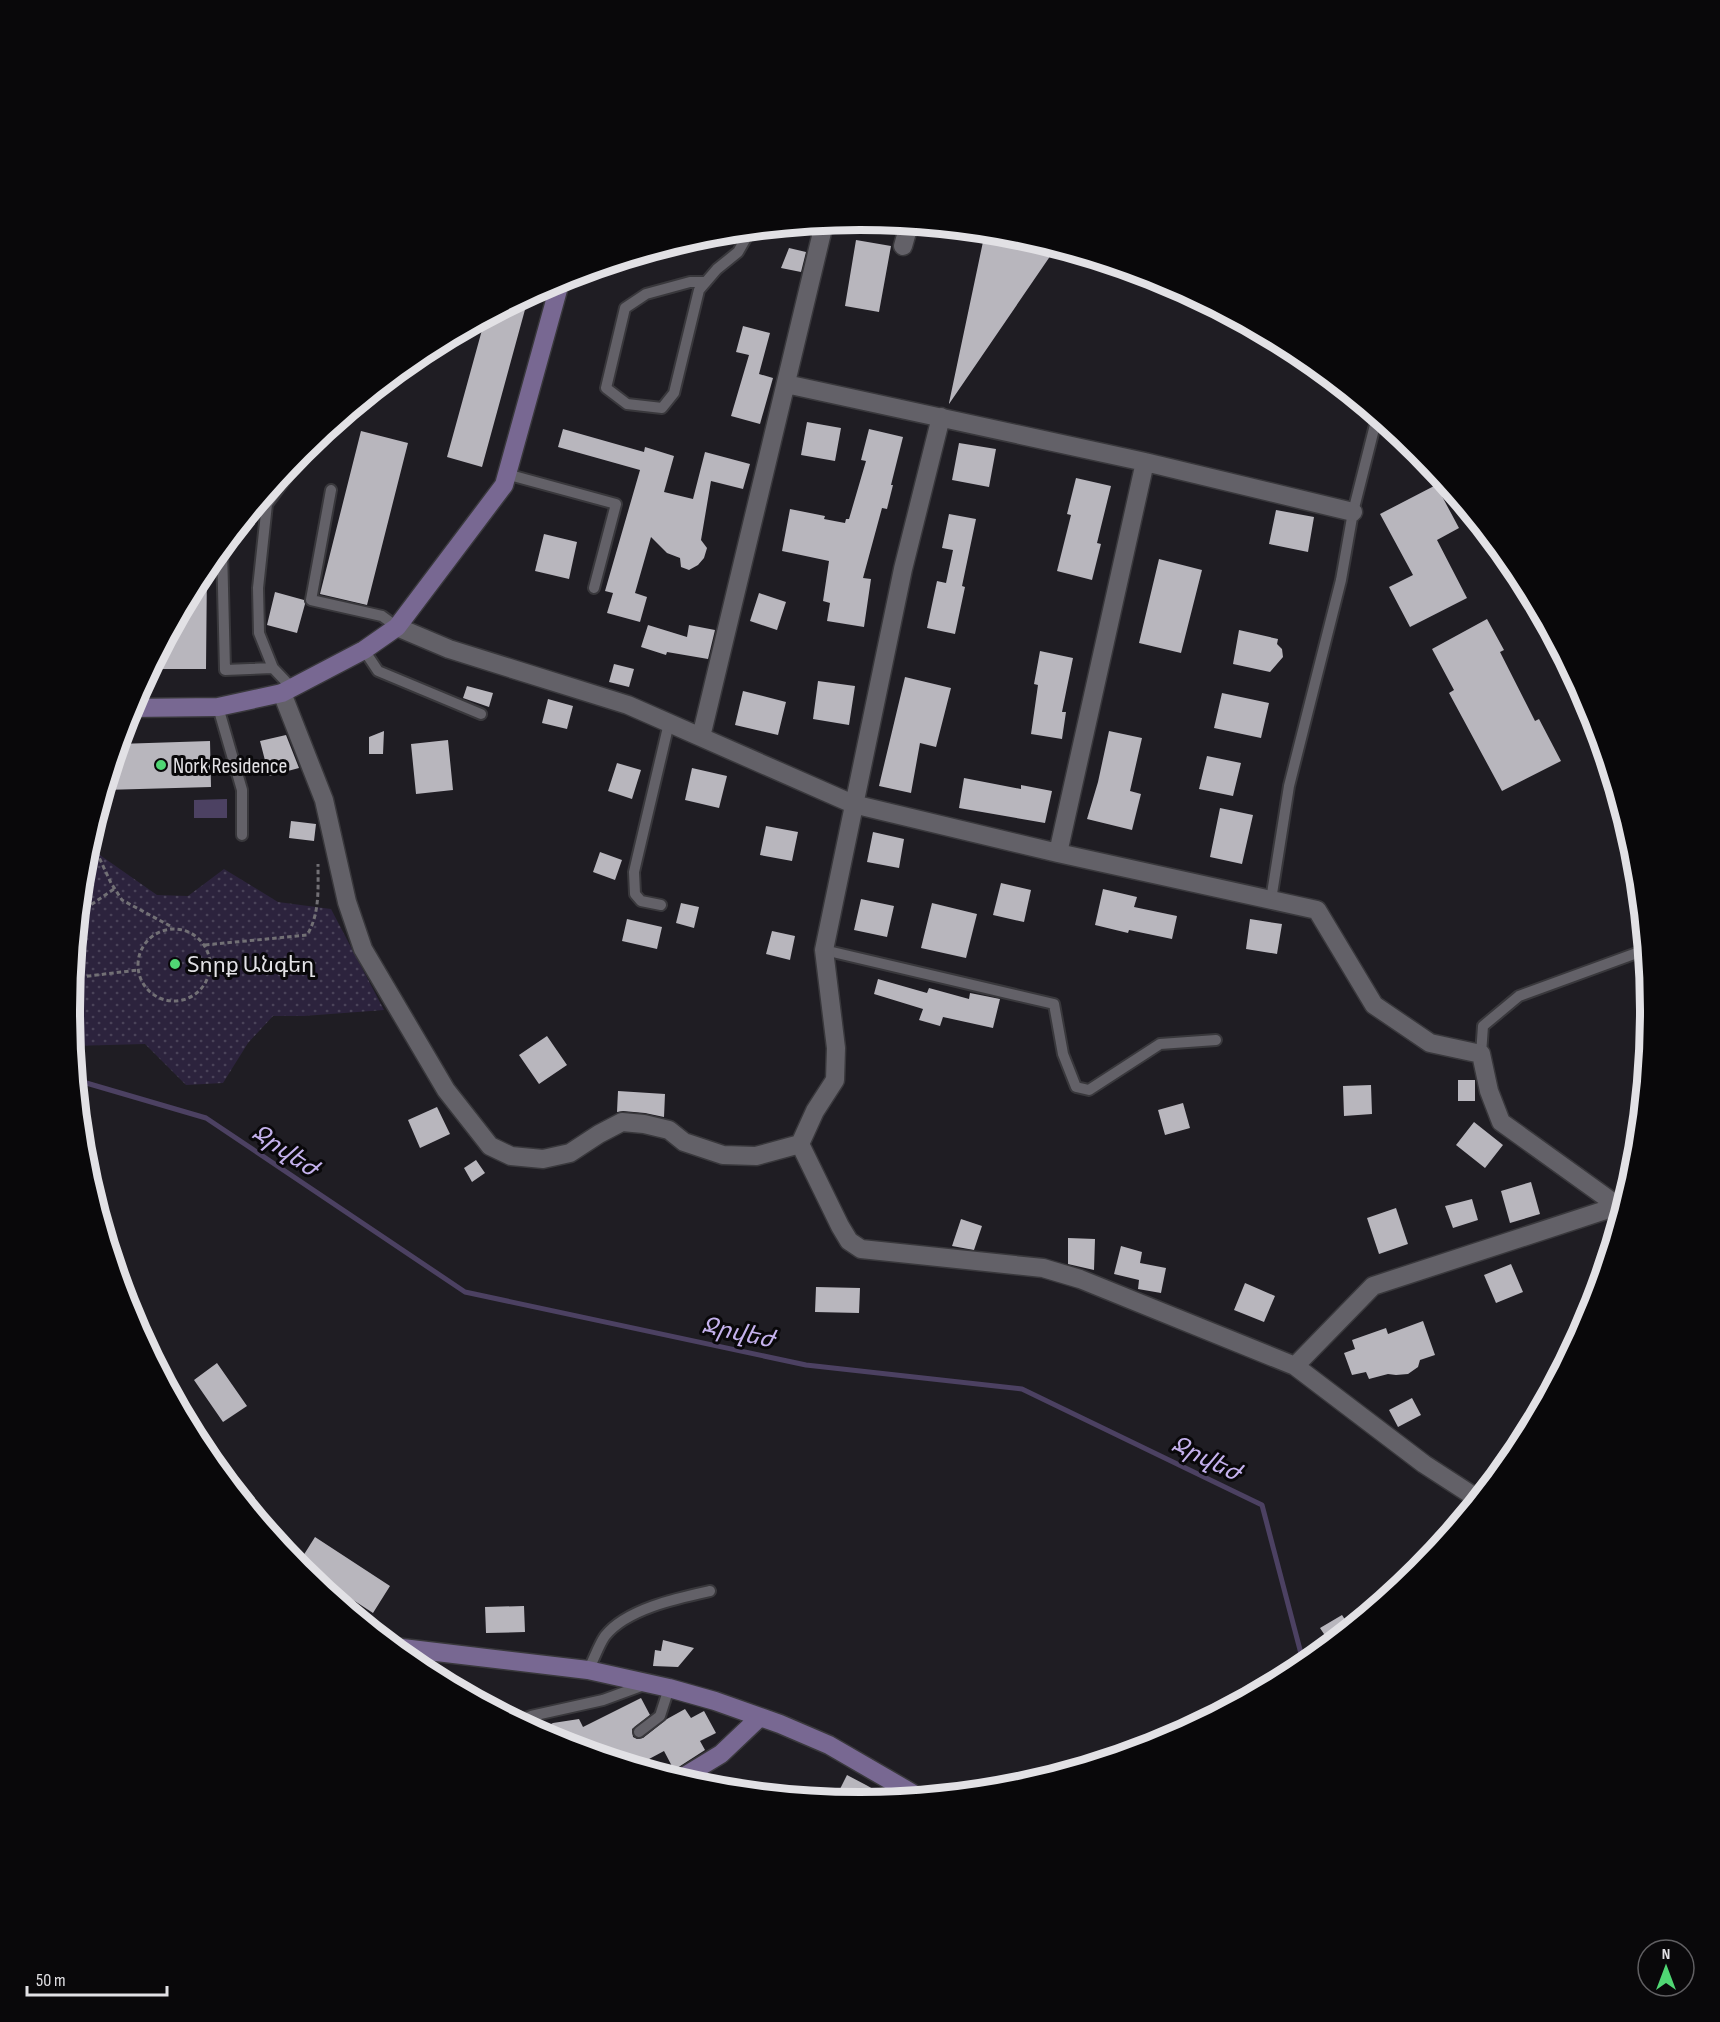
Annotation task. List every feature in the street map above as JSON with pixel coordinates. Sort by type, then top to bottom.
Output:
[{"type":"street","points":[[700,737],[822,231]]},
{"type":"street","points":[[903,246],[907,232]]},
{"type":"street","points":[[141,708],[218,706],[288,691],[364,650],[397,627],[504,485],[557,292]]},
{"type":"street","points":[[786,384],[1145,462],[1353,512]]},
{"type":"street","points":[[800,1144],[815,1111],[835,1080],[836,1048],[824,950],[903,569],[941,417]]},
{"type":"street","points":[[1058,853],[1145,462]]},
{"type":"street","points":[[397,627],[449,649],[628,705],[853,804],[1058,853],[1317,910],[1374,1005],[1430,1043],[1481,1054],[1489,1091],[1501,1122],[1617,1202]]},
{"type":"street","points":[[288,691],[324,800],[346,902],[363,949],[446,1090],[490,1146],[511,1156],[543,1159],[570,1153],[622,1122],[669,1130],[684,1142],[723,1155],[756,1156],[800,1144]]},
{"type":"street","points":[[800,1144],[840,1226],[849,1241],[861,1249],[1043,1268],[1080,1279],[1296,1366],[1424,1464],[1472,1495]]},
{"type":"street","points":[[1296,1366],[1373,1286],[1615,1207]]},
{"type":"street","points":[[411,1649],[588,1670],[715,1701],[829,1745],[907,1790]]},
{"type":"street","points":[[690,1773],[721,1754],[760,1717]]},
{"type":"lane","points":[[706,282],[690,282],[646,294],[625,308],[606,388],[627,404],[662,408],[674,393],[699,290],[706,282],[717,269],[738,252],[745,239]]},
{"type":"lane","points":[[1272,900],[1289,786],[1341,580],[1353,512],[1375,424]]},
{"type":"lane","points":[[506,474],[616,504],[594,588]]},
{"type":"lane","points":[[331,490],[311,600],[382,616],[397,627]]},
{"type":"lane","points":[[263,509],[258,588],[259,633],[273,668],[288,691]]},
{"type":"lane","points":[[222,562],[225,670],[273,668]]},
{"type":"lane","points":[[364,650],[378,671],[482,714]]},
{"type":"lane","points":[[218,706],[242,790],[242,834]]},
{"type":"lane","points":[[661,905],[641,901],[635,894],[634,872],[669,723]]},
{"type":"lane","points":[[824,950],[1054,1004],[1063,1054],[1076,1087],[1089,1089],[1160,1044],[1216,1040]]},
{"type":"lane","points":[[1481,1054],[1484,1026],[1519,996],[1638,952]]},
{"type":"lane","points":[[588,1670],[604,1637],[624,1619],[677,1598],[710,1592]]},
{"type":"lane","points":[[529,1717],[603,1700],[648,1683]]},
{"type":"lane","points":[[639,1732],[660,1716],[669,1688]]},
{"type":"path","points":[[96,851],[114,889],[122,900],[173,928],[186,930],[205,945],[210,957],[207,981],[191,997],[180,1001],[169,1001],[157,997],[141,981],[138,970],[138,958],[142,947],[156,934],[173,928]]},
{"type":"path","points":[[205,945],[307,935],[313,925],[318,901],[318,862],[336,856]]},
{"type":"path","points":[[86,908],[114,889]]},
{"type":"path","points":[[81,977],[138,970]]},
{"type":"shaded area","points":[[227,799],[227,818],[194,818],[194,800]]},
{"type":"shaded area","points":[[96,852],[157,895],[188,896],[224,869],[278,902],[331,909],[384,1010],[273,1016],[248,1043],[223,1083],[186,1085],[145,1044],[81,1046],[81,960],[86,909]]},
{"type":"building","points":[[856,240],[891,246],[879,312],[845,306]]},
{"type":"building","points":[[983,240],[1051,254],[949,404]]},
{"type":"building","points":[[789,248],[806,252],[801,272],[781,268]]},
{"type":"building","points":[[526,306],[482,467],[447,457],[482,328]]},
{"type":"building","points":[[743,326],[770,333],[759,374],[773,378],[760,424],[731,416],[749,355],[736,352]]},
{"type":"building","points":[[807,422],[841,428],[835,461],[801,455]]},
{"type":"building","points":[[563,429],[644,452],[645,447],[674,456],[664,492],[693,499],[705,452],[750,464],[743,489],[711,481],[701,540],[707,548],[704,558],[698,565],[689,570],[681,567],[680,558],[667,553],[651,537],[635,593],[647,597],[640,622],[607,613],[613,593],[605,591],[640,470],[558,447]]},
{"type":"building","points":[[869,429],[903,437],[887,509],[882,508],[863,578],[871,579],[864,627],[827,621],[830,603],[823,601],[829,561],[782,551],[790,509],[825,516],[824,519],[845,523],[846,519],[849,519],[866,461],[861,460]]},
{"type":"building","points":[[361,431],[408,443],[367,605],[320,594]]},
{"type":"building","points":[[959,443],[996,449],[989,487],[952,480]]},
{"type":"building","points":[[1076,478],[1111,486],[1097,543],[1101,544],[1092,580],[1057,571],[1071,515],[1067,514]]},
{"type":"building","points":[[1436,485],[1459,528],[1437,540],[1467,598],[1410,627],[1389,587],[1413,575],[1380,514]]},
{"type":"building","points":[[1276,510],[1314,517],[1308,552],[1269,544]]},
{"type":"building","points":[[949,514],[976,519],[955,634],[927,628],[937,581],[946,583],[953,550],[942,548]]},
{"type":"building","points":[[544,534],[577,542],[569,579],[535,571]]},
{"type":"building","points":[[1159,559],[1202,570],[1181,653],[1139,643]]},
{"type":"building","points":[[207,584],[206,669],[159,669],[184,621]]},
{"type":"building","points":[[275,592],[304,600],[305,604],[297,633],[267,625]]},
{"type":"building","points":[[759,593],[786,602],[777,630],[750,621]]},
{"type":"building","points":[[1487,619],[1504,650],[1500,652],[1535,721],[1539,719],[1561,761],[1502,791],[1449,693],[1454,690],[1432,649]]},
{"type":"building","points":[[648,625],[687,637],[689,625],[715,630],[708,659],[667,652],[666,655],[641,647]]},
{"type":"building","points":[[1239,630],[1278,639],[1277,644],[1282,649],[1283,657],[1270,672],[1233,664]]},
{"type":"building","points":[[1040,651],[1073,658],[1062,712],[1066,712],[1062,739],[1031,734],[1038,685],[1034,684]]},
{"type":"building","points":[[614,664],[634,669],[629,687],[609,682]]},
{"type":"building","points":[[905,677],[951,688],[936,747],[920,743],[911,793],[879,786]]},
{"type":"building","points":[[818,681],[855,686],[849,725],[813,719]]},
{"type":"building","points":[[467,686],[493,693],[489,707],[463,698]]},
{"type":"building","points":[[743,691],[786,702],[778,735],[735,725]]},
{"type":"building","points":[[1222,693],[1269,703],[1261,738],[1214,728]]},
{"type":"building","points":[[548,699],[573,706],[567,729],[542,723]]},
{"type":"building","points":[[384,731],[383,754],[369,754],[369,737]]},
{"type":"building","points":[[1109,731],[1142,738],[1130,791],[1141,794],[1132,830],[1087,819]]},
{"type":"building","points":[[286,735],[299,768],[269,776],[260,741]]},
{"type":"building","points":[[448,740],[453,790],[416,794],[411,744]]},
{"type":"building","name":"Nork Residence","points":[[210,741],[211,787],[112,790],[127,744]]},
{"type":"building","points":[[1207,756],[1241,763],[1233,796],[1199,789]]},
{"type":"building","points":[[617,763],[641,770],[632,799],[608,791]]},
{"type":"building","points":[[692,768],[727,776],[719,808],[685,800]]},
{"type":"building","points":[[964,778],[1021,789],[1021,785],[1052,791],[1045,823],[959,808]]},
{"type":"building","points":[[1220,808],[1253,815],[1242,864],[1210,857]]},
{"type":"building","points":[[291,821],[316,824],[314,841],[289,838]]},
{"type":"building","points":[[766,826],[798,832],[792,861],[760,855]]},
{"type":"building","points":[[873,832],[904,839],[899,868],[867,862]]},
{"type":"building","points":[[600,852],[622,860],[615,880],[593,872]]},
{"type":"building","points":[[1001,883],[1031,890],[1024,922],[993,915]]},
{"type":"building","points":[[1103,889],[1137,897],[1134,907],[1177,916],[1172,939],[1129,930],[1128,933],[1095,925]]},
{"type":"building","points":[[861,899],[894,906],[887,937],[854,930]]},
{"type":"building","points":[[681,903],[699,907],[694,928],[676,923]]},
{"type":"building","points":[[932,903],[977,914],[966,958],[921,948]]},
{"type":"building","points":[[627,919],[662,927],[657,949],[622,941]]},
{"type":"building","points":[[1250,919],[1282,924],[1277,954],[1246,949]]},
{"type":"building","points":[[772,931],[795,936],[790,960],[766,954]]},
{"type":"building","points":[[878,979],[927,993],[929,988],[969,999],[970,993],[1000,999],[993,1028],[943,1017],[940,1026],[919,1020],[923,1009],[874,994]]},
{"type":"building","points":[[547,1036],[567,1065],[539,1084],[519,1055]]},
{"type":"building","points":[[1458,1080],[1475,1080],[1475,1101],[1458,1101]]},
{"type":"building","points":[[1371,1085],[1372,1114],[1344,1116],[1343,1086]]},
{"type":"building","points":[[618,1091],[665,1094],[664,1117],[645,1113],[617,1112]]},
{"type":"building","points":[[1183,1103],[1190,1128],[1165,1135],[1158,1110]]},
{"type":"building","points":[[437,1107],[450,1134],[420,1148],[408,1120]]},
{"type":"building","points":[[1474,1122],[1503,1145],[1485,1168],[1456,1145]]},
{"type":"building","points":[[476,1160],[485,1173],[472,1182],[464,1168]]},
{"type":"building","points":[[1531,1182],[1540,1214],[1510,1223],[1501,1191]]},
{"type":"building","points":[[1472,1199],[1478,1220],[1453,1228],[1445,1206]]},
{"type":"building","points":[[1396,1208],[1408,1244],[1379,1254],[1367,1218]]},
{"type":"building","points":[[961,1219],[982,1226],[974,1250],[952,1246]]},
{"type":"building","points":[[1068,1238],[1095,1239],[1094,1270],[1068,1264]]},
{"type":"building","points":[[1121,1246],[1142,1252],[1140,1263],[1166,1268],[1161,1293],[1138,1289],[1139,1280],[1114,1274]]},
{"type":"building","points":[[1511,1264],[1523,1292],[1496,1303],[1484,1275]]},
{"type":"building","points":[[1245,1283],[1275,1296],[1264,1322],[1234,1310]]},
{"type":"building","points":[[816,1287],[860,1288],[859,1313],[815,1312]]},
{"type":"building","points":[[1423,1321],[1435,1355],[1420,1360],[1418,1367],[1408,1374],[1388,1374],[1369,1379],[1366,1372],[1352,1375],[1344,1353],[1355,1349],[1352,1340],[1386,1328],[1388,1334]]},
{"type":"building","points":[[217,1363],[247,1406],[223,1422],[194,1380]]},
{"type":"building","points":[[1412,1398],[1421,1415],[1398,1427],[1389,1410]]},
{"type":"building","points":[[315,1537],[390,1586],[373,1613],[334,1587],[302,1557]]},
{"type":"building","points":[[524,1606],[525,1632],[486,1633],[485,1607]]},
{"type":"building","points":[[1342,1615],[1346,1621],[1326,1637],[1320,1628]]},
{"type":"building","points":[[663,1640],[694,1648],[678,1667],[653,1666],[655,1650],[661,1651]]},
{"type":"building","points":[[641,1698],[650,1715],[632,1729],[633,1737],[637,1739],[643,1738],[667,1719],[685,1709],[691,1718],[704,1711],[716,1733],[700,1741],[705,1750],[675,1769],[664,1751],[645,1761],[609,1750],[548,1726],[579,1719],[583,1727]]},
{"type":"building","points":[[847,1775],[877,1791],[860,1792],[839,1791]]},
{"type":"waterway","name":"Ջրվեժ","points":[[83,1082],[206,1118],[465,1292],[806,1365],[1022,1389],[1262,1505],[1301,1655]]},
{"type":"place","name":"Nork Residence","points":[[161,765]]},
{"type":"place","name":"Տորք Անգեղ","points":[[175,964]]}]
